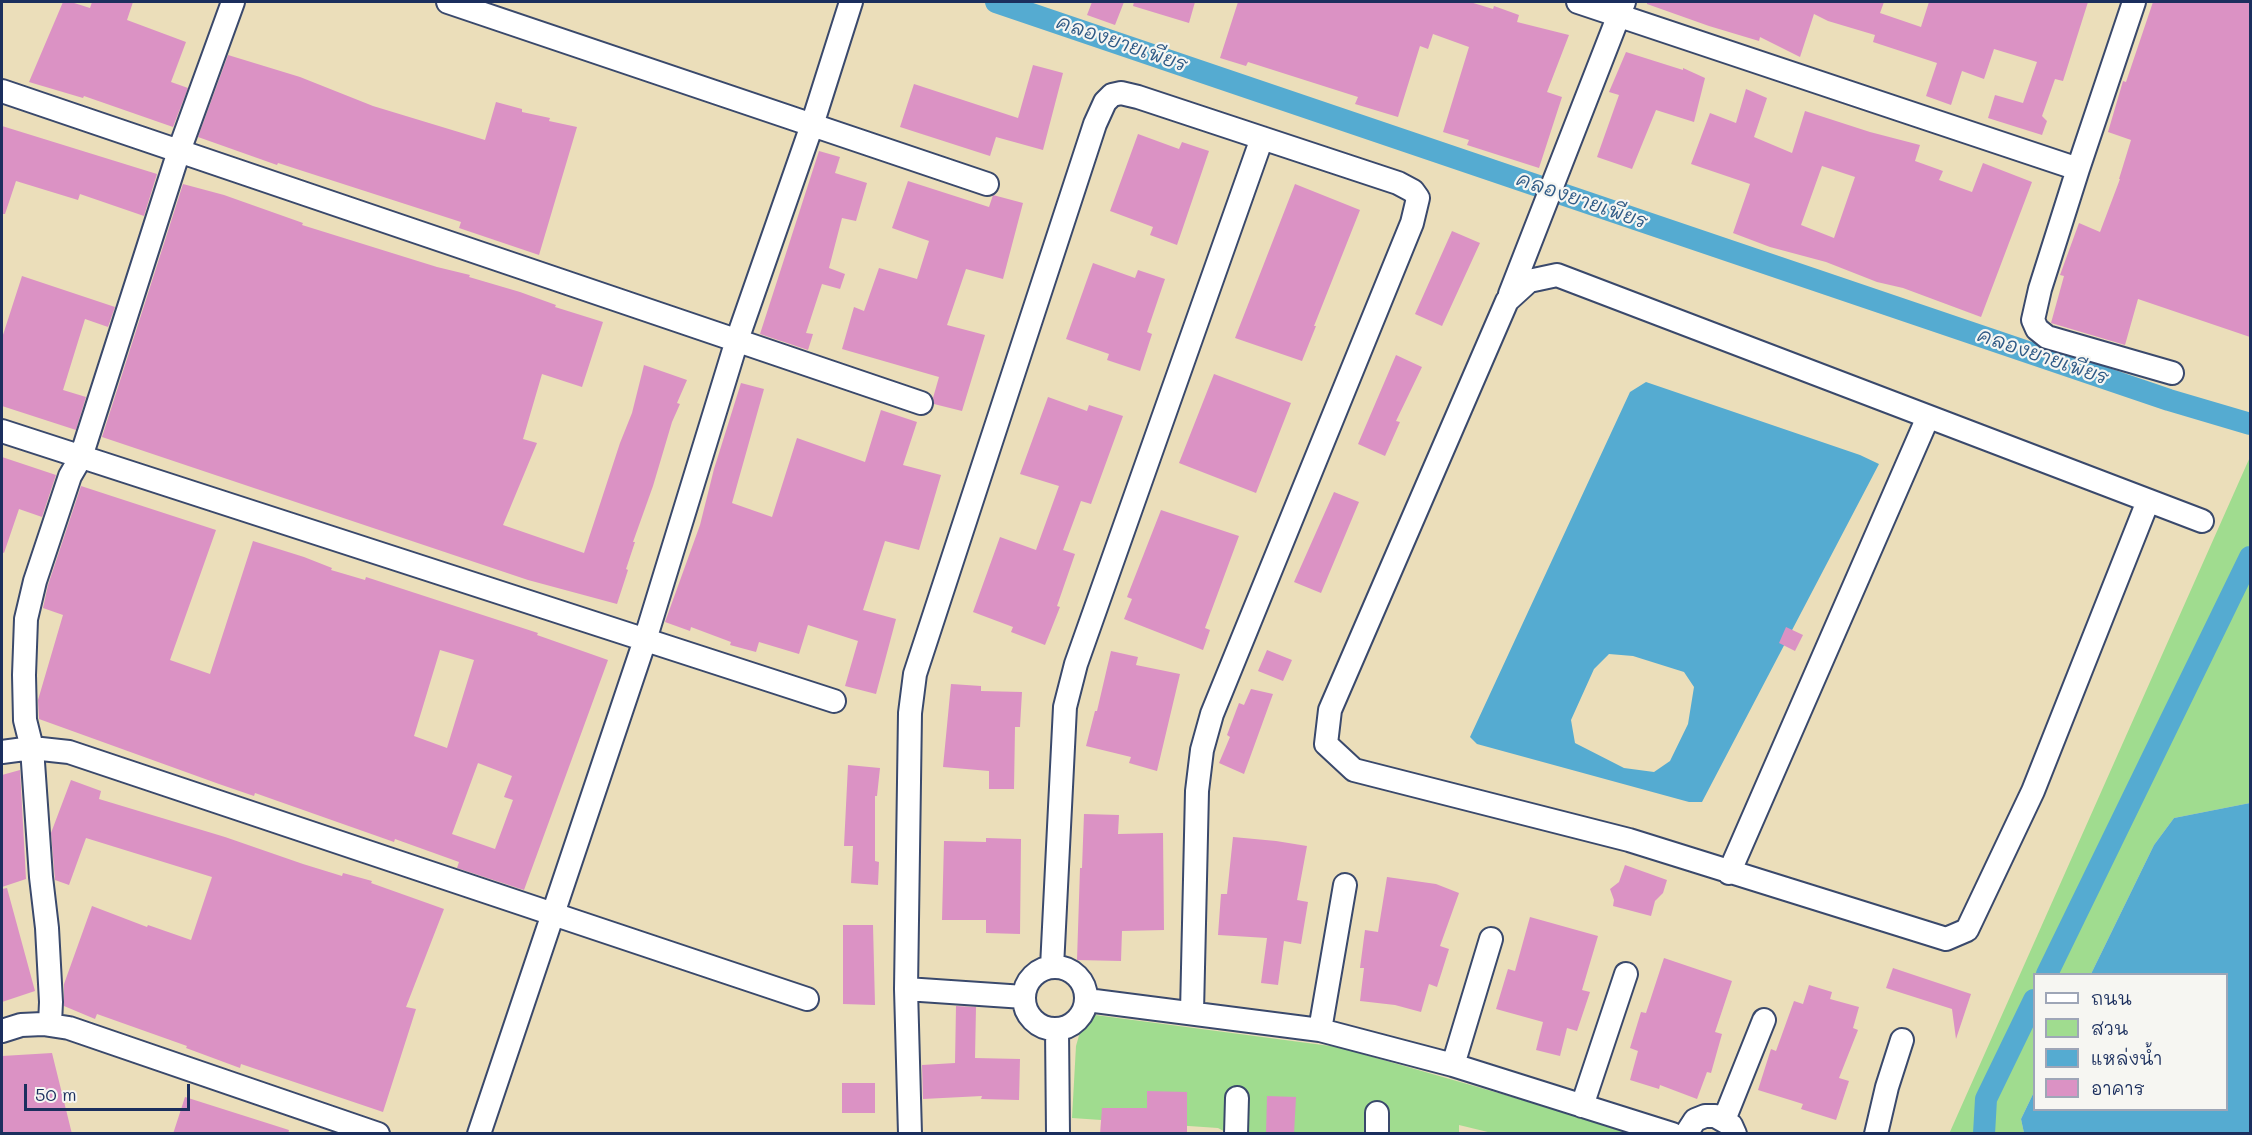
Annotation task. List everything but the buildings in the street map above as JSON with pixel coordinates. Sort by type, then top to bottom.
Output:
[{"type":"street","points":[[50,1024],[47,928],[32,748],[25,720],[26,619],[35,581],[70,476],[81,457],[179,151],[233,2]]},
{"type":"street","points":[[448,2],[987,184]]},
{"type":"street","points":[[480,1134],[645,640],[736,340],[812,125],[851,2]]},
{"type":"street","points":[[1578,2],[1622,8],[2078,169]]},
{"type":"street","points":[[2134,2],[2078,169],[2040,289],[2033,320],[2037,329],[2047,337],[2172,373]]},
{"type":"street","points":[[1622,8],[1507,301],[1330,710],[1326,744],[1354,770],[1629,840],[1946,939],[1967,930],[2033,791],[2148,501]]},
{"type":"street","points":[[2,91],[921,403]]},
{"type":"street","points":[[910,1134],[906,989],[910,712],[915,674],[1095,124],[1105,102],[1112,95],[1121,93],[1398,183],[1413,191],[1418,198],[1412,224],[1212,714],[1202,750],[1197,791],[1192,1012]]},
{"type":"street","points":[[1052,967],[1065,707],[1076,664],[1262,138]]},
{"type":"street","points":[[1507,301],[1528,281],[1557,274],[2202,521]]},
{"type":"street","points":[[1729,873],[1928,417]]},
{"type":"street","points":[[2,431],[834,701]]},
{"type":"street","points":[[2,752],[32,748],[69,752],[807,999]]},
{"type":"street","points":[[1320,1030],[1345,885]]},
{"type":"street","points":[[1453,1065],[1491,939]]},
{"type":"street","points":[[1052,967],[1059,967],[1072,971],[1081,980],[1087,1000],[1079,1017],[1069,1026],[1057,1029],[1044,1027],[1033,1021],[1026,1009],[1023,997],[1027,984],[1035,974],[1052,967]]},
{"type":"street","points":[[1582,1106],[1626,974]]},
{"type":"street","points":[[906,989],[1023,997]]},
{"type":"street","points":[[1087,1000],[1320,1030],[1453,1065],[1672,1134]]},
{"type":"street","points":[[1686,1134],[1695,1120],[1705,1116],[1715,1116],[1730,1127],[1764,1020]]},
{"type":"street","points":[[2,1031],[21,1025],[50,1024],[69,1028],[378,1134]]},
{"type":"street","points":[[1057,1029],[1058,1134]]},
{"type":"street","points":[[1876,1134],[1902,1041]]},
{"type":"street","points":[[1236,1134],[1237,1098]]},
{"type":"green space","points":[[2250,457],[2250,803],[2174,818],[2154,845],[2091,973],[2033,973],[2033,1094],[2021,1119],[2024,1133],[1949,1134]]},
{"type":"green space","points":[[1095,1015],[1338,1047],[1638,1133],[1496,1134],[1459,1125],[1459,1134],[1229,1134],[1218,1128],[1072,1118],[1076,1046],[1082,1025]]},
{"type":"water","points":[[1646,382],[1860,455],[1879,464],[1702,802],[1689,802],[1477,744],[1470,737],[1630,392]],"holes":[[[1609,654],[1633,656],[1684,672],[1694,687],[1688,724],[1670,761],[1654,772],[1624,768],[1575,743],[1571,720],[1594,669]]]},
{"type":"water","points":[[2250,803],[2250,1133],[2024,1133],[2021,1119],[2033,1094],[2033,1111],[2228,1111],[2228,973],[2091,973],[2154,845],[2174,818]]},
{"type":"waterway","name":"คลองยายเพียร","points":[[996,2],[2169,400],[2250,424]]},
{"type":"waterway","points":[[2047,973],[2250,557]]},
{"type":"waterway","points":[[1984,1134],[1986,1099],[2033,1002]]}]
